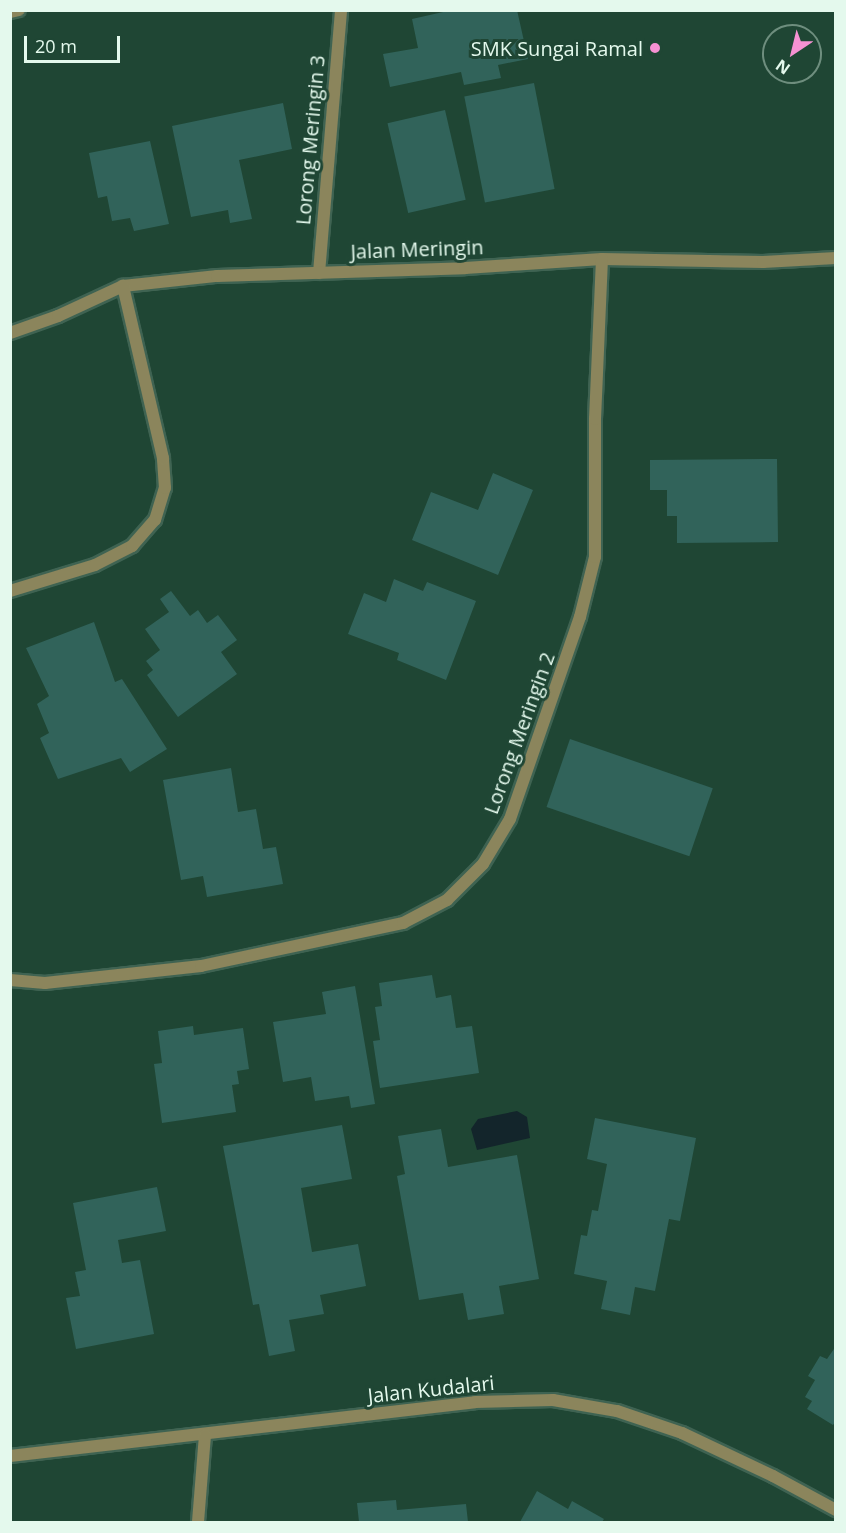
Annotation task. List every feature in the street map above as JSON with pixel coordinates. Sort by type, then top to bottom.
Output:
[{"type":"street","points":[[10,12],[19,10]]},
{"type":"street","name":"Lorong Meringin 3","points":[[319,273],[341,10]]},
{"type":"street","name":"Jalan Meringin","points":[[10,333],[58,316],[123,286],[217,276],[465,268],[602,259],[764,262],[836,258]]},
{"type":"street","name":"Lorong Meringin 2","points":[[10,980],[45,982],[201,966],[403,923],[447,900],[483,864],[510,819],[580,617],[594,557],[595,419],[602,259]]},
{"type":"street","points":[[10,591],[95,565],[132,546],[155,520],[165,488],[164,458],[123,286]]},
{"type":"street","name":"Jalan Kudalari","points":[[10,1456],[475,1402],[553,1400],[617,1411],[682,1433],[773,1476],[836,1510]]},
{"type":"street","points":[[198,1522],[205,1435]]},
{"type":"water","points":[[517,1111],[527,1117],[530,1138],[477,1150],[471,1129],[478,1119]]},
{"type":"building","points":[[452,10],[517,10],[528,59],[498,65],[501,78],[464,85],[461,72],[390,87],[383,54],[418,48],[412,19]]},
{"type":"building","points":[[534,83],[555,189],[485,203],[464,97]]},
{"type":"building","points":[[283,103],[292,149],[239,160],[252,219],[230,223],[228,210],[191,217],[172,126]]},
{"type":"building","points":[[445,110],[466,200],[408,213],[388,123]]},
{"type":"building","points":[[150,141],[169,224],[134,231],[130,218],[112,221],[107,196],[98,198],[89,153]]},
{"type":"building","points":[[777,459],[778,542],[677,543],[677,516],[667,516],[667,490],[650,490],[650,460]]},
{"type":"building","points":[[493,473],[533,490],[498,575],[412,540],[431,492],[478,510]]},
{"type":"building","points":[[394,579],[423,591],[427,582],[476,601],[446,680],[397,660],[399,653],[348,634],[364,593],[386,602]]},
{"type":"building","points":[[171,591],[190,616],[198,610],[207,623],[218,615],[237,640],[221,652],[237,674],[178,717],[147,675],[153,670],[146,661],[160,650],[145,629],[169,612],[160,599]]},
{"type":"building","points":[[94,622],[115,682],[122,679],[167,749],[130,772],[121,758],[58,779],[40,738],[49,733],[37,704],[49,696],[26,648]]},
{"type":"building","points":[[570,739],[713,788],[689,856],[547,807]]},
{"type":"building","points":[[231,768],[238,812],[256,809],[263,849],[276,847],[283,884],[207,897],[203,876],[181,880],[163,780]]},
{"type":"building","points":[[432,975],[436,998],[451,995],[456,1028],[472,1026],[479,1073],[380,1088],[373,1041],[380,1040],[375,1007],[382,1006],[379,983]]},
{"type":"building","points":[[355,986],[375,1104],[351,1108],[349,1096],[315,1101],[311,1077],[283,1082],[273,1022],[326,1014],[322,992]]},
{"type":"building","points":[[193,1026],[194,1035],[243,1028],[249,1069],[237,1071],[239,1084],[232,1085],[236,1112],[162,1123],[154,1064],[162,1063],[158,1031]]},
{"type":"building","points":[[595,1118],[696,1138],[680,1221],[669,1219],[655,1291],[635,1287],[630,1315],[601,1309],[607,1281],[574,1274],[581,1235],[587,1236],[592,1210],[598,1211],[607,1164],[587,1159]]},
{"type":"building","points":[[342,1125],[352,1179],[301,1188],[312,1252],[358,1244],[366,1286],[320,1295],[324,1314],[289,1320],[295,1351],[269,1356],[259,1304],[253,1305],[223,1146]]},
{"type":"building","points":[[441,1129],[448,1167],[517,1155],[539,1279],[499,1286],[504,1314],[468,1320],[463,1293],[419,1300],[397,1176],[405,1174],[398,1136]]},
{"type":"building","points":[[157,1187],[166,1231],[118,1240],[122,1263],[140,1260],[154,1334],[76,1349],[66,1298],[80,1296],[75,1272],[86,1270],[73,1203]]},
{"type":"building","points":[[836,1346],[836,1421],[833,1425],[807,1409],[812,1401],[805,1397],[815,1380],[808,1376],[820,1356],[827,1359]]},
{"type":"building","points":[[537,1491],[568,1509],[572,1501],[604,1519],[602,1522],[520,1522]]},
{"type":"building","points":[[396,1500],[397,1510],[466,1504],[468,1522],[359,1522],[357,1503]]},
{"type":"place","name":"SMK Sungai Ramal","points":[[655,48]]}]
